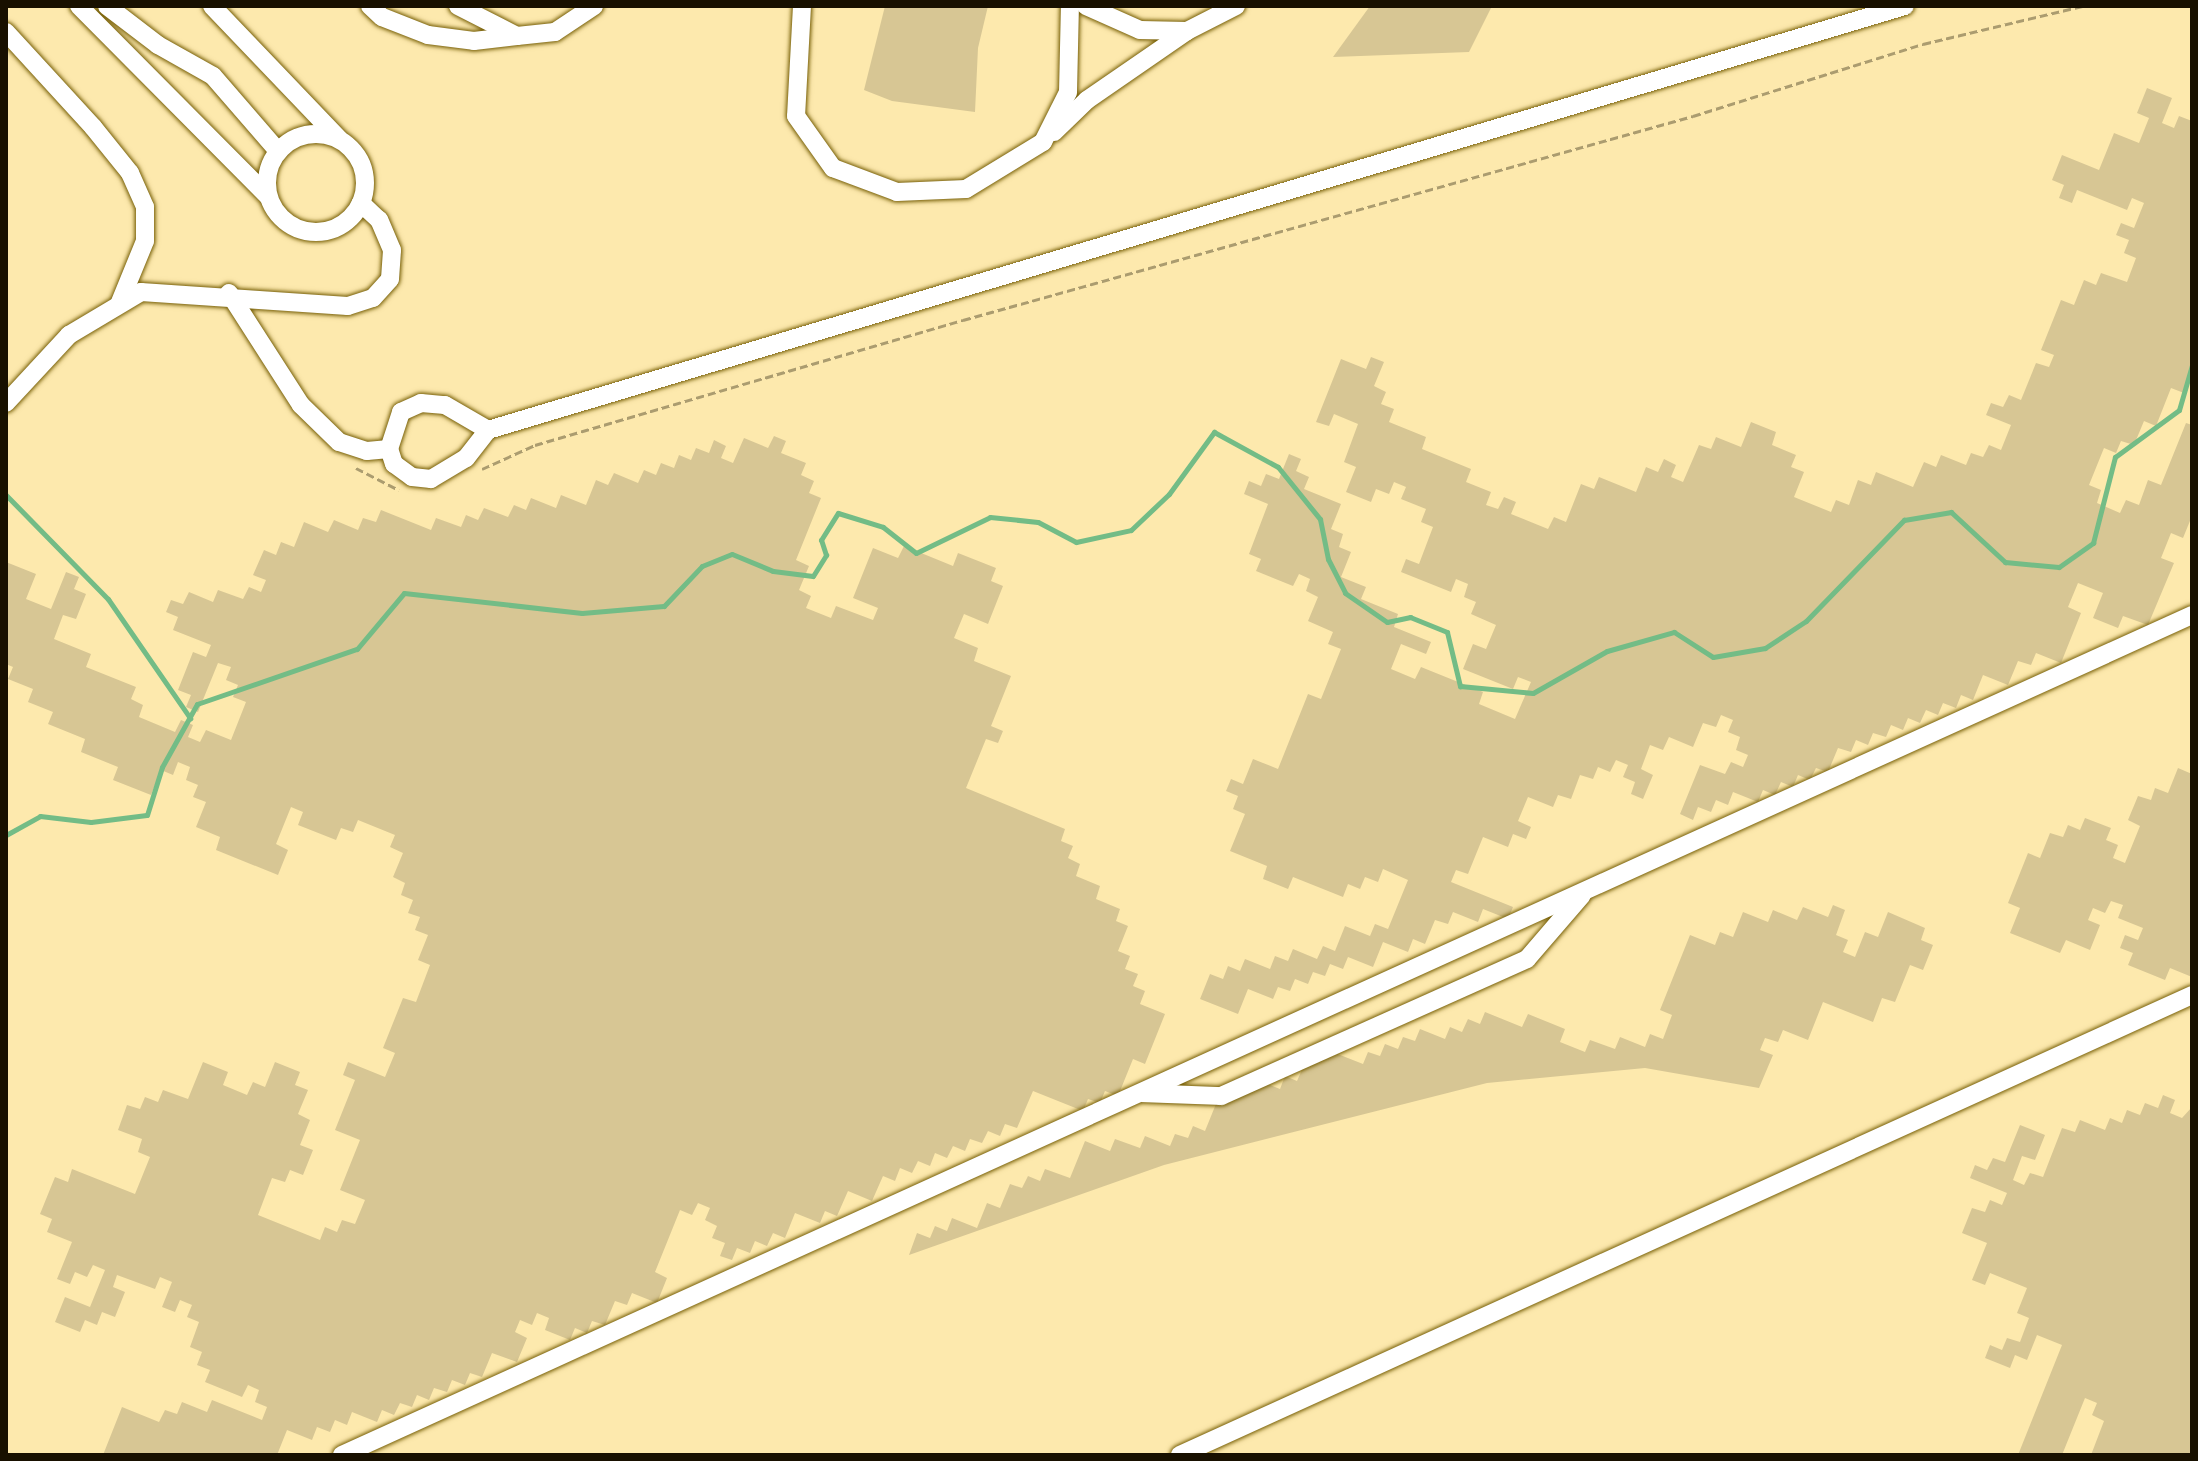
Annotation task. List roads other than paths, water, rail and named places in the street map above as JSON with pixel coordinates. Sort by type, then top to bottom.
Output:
[{"type":"lane","points":[[79,6],[268,196],[288,224],[311,232],[335,228],[361,203],[362,167],[212,6]]},
{"type":"lane","points":[[107,6],[213,76],[278,151]]},
{"type":"lane","points":[[370,6],[382,17],[428,35],[474,41],[555,32],[594,6]]},
{"type":"lane","points":[[458,6],[517,36]]},
{"type":"lane","points":[[802,6],[796,116],[833,168],[897,192],[966,189],[1043,142],[1087,100],[1187,31],[1236,6]]},
{"type":"lane","points":[[1043,142],[1068,92],[1070,6]]},
{"type":"lane","points":[[1086,6],[1140,30],[1187,31]]},
{"type":"lane","points":[[488,430],[445,405],[421,403],[401,412],[389,449],[394,464],[412,477],[431,479],[466,458],[488,430],[1905,6]]},
{"type":"lane","points":[[6,32],[93,127],[130,173],[145,207],[145,241],[119,305]]},
{"type":"lane","points":[[268,196],[267,172],[278,151],[308,134],[341,141]]},
{"type":"lane","points":[[6,403],[69,335],[141,292],[229,293],[348,306],[373,298],[390,279],[392,250],[379,220],[361,203]]},
{"type":"lane","points":[[229,293],[301,405],[339,442],[367,451],[389,449]]},
{"type":"lane","points":[[342,1455],[2192,615]]},
{"type":"lane","points":[[1140,1093],[1221,1096],[1527,959],[1586,890]]},
{"type":"lane","points":[[1180,1455],[2192,995]]},
{"type":"waterway","points":[[6,835],[40,816],[91,822],[147,815],[162,767],[197,704],[357,649],[404,593],[582,613],[664,606],[702,566],[732,554],[773,571],[813,576],[826,555],[821,540],[838,513],[883,527],[916,553],[990,517],[1038,522],[1076,542],[1131,530],[1169,494],[1214,432],[1278,467],[1320,519],[1328,559],[1345,593],[1387,622],[1410,617],[1447,632],[1460,686],[1533,693],[1607,651],[1674,632],[1713,657],[1765,648],[1806,621],[1904,520],[1951,512],[2005,562],[2059,567],[2093,543],[2115,457],[2179,410],[2192,365]]},
{"type":"waterway","points":[[6,495],[108,599],[190,718]]}]
